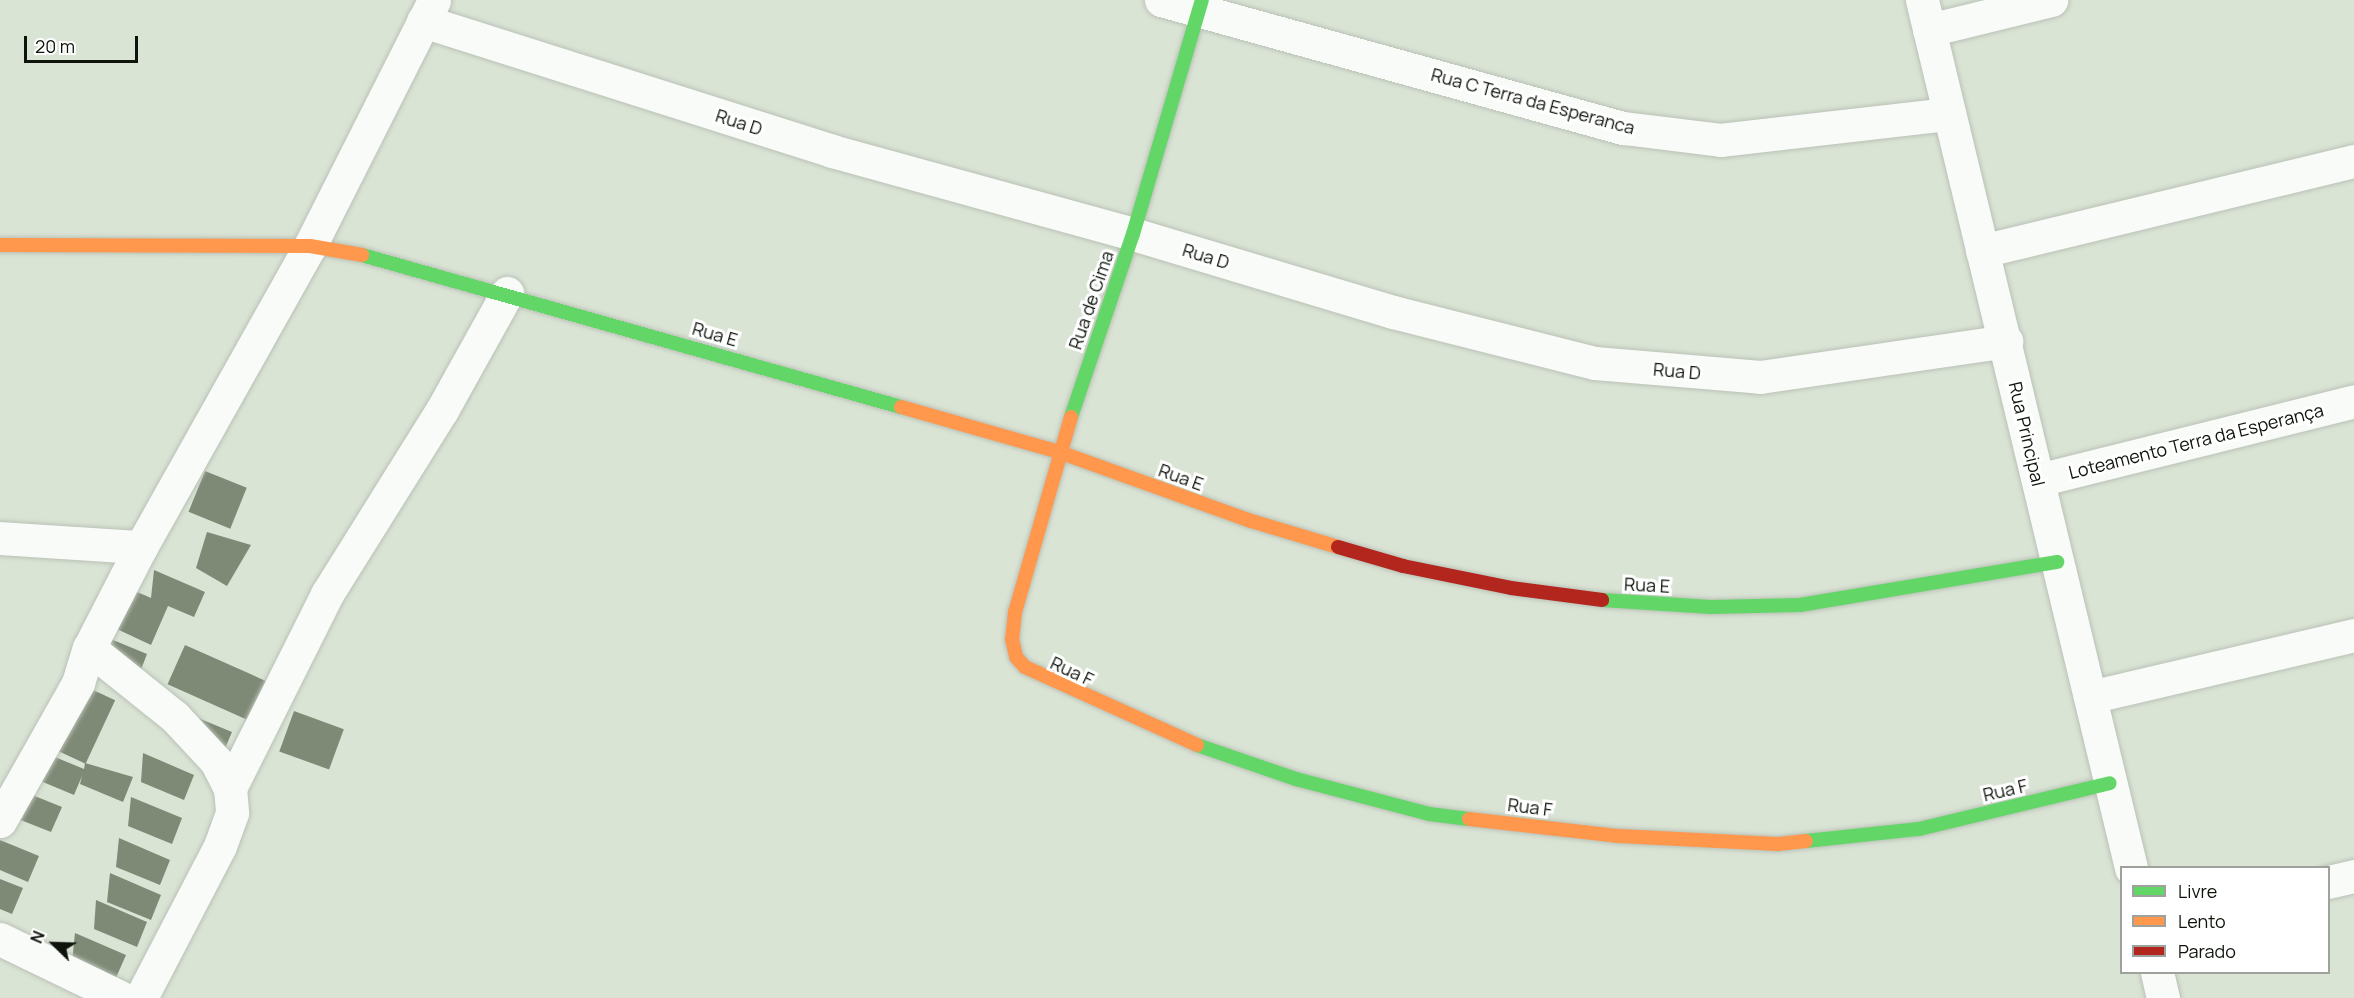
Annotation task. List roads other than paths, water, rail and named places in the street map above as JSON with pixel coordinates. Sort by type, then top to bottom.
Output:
[{"type":"street","name":"Rua C Terra da Esperanca","points":[[1161,0],[1201,5],[1624,128],[1720,140],[1949,114]]},
{"type":"street","points":[[1925,15],[2051,0]]},
{"type":"street","name":"Rua de Cima","points":[[1015,612],[1059,452],[1133,234],[1201,5]]},
{"type":"street","points":[[0,821],[78,683],[89,648],[141,547],[310,246],[428,10]]},
{"type":"street","name":"Rua D","points":[[428,10],[832,151],[1133,234],[1394,312],[1595,363],[1760,377],[2006,341]]},
{"type":"street","name":"Rua Principal","points":[[1925,15],[2006,341],[2131,866]]},
{"type":"street","points":[[1982,251],[2354,161]]},
{"type":"street","name":"Rua E","points":[[0,245],[310,246],[380,258],[1059,452],[1248,520],[1403,566],[1510,588],[1617,602],[1711,607],[1800,605],[2057,562]]},
{"type":"street","points":[[230,788],[327,594],[442,410],[507,293]]},
{"type":"street","name":"Loteamento Terra da Esperança","points":[[2038,480],[2354,401]]},
{"type":"street","points":[[0,538],[141,547]]},
{"type":"street","name":"Rua F","points":[[1015,612],[1012,639],[1016,657],[1041,677],[1242,763],[1429,813],[1619,836],[1778,844],[1919,829],[2110,783]]},
{"type":"street","points":[[2090,697],[2354,635]]},
{"type":"street","points":[[89,648],[175,717],[216,761],[230,788],[232,813],[220,846],[141,998]]},
{"type":"street","points":[[2330,882],[2354,876]]},
{"type":"street","points":[[0,939],[122,998]]},
{"type":"street","points":[[2157,974],[2163,998]]}]
